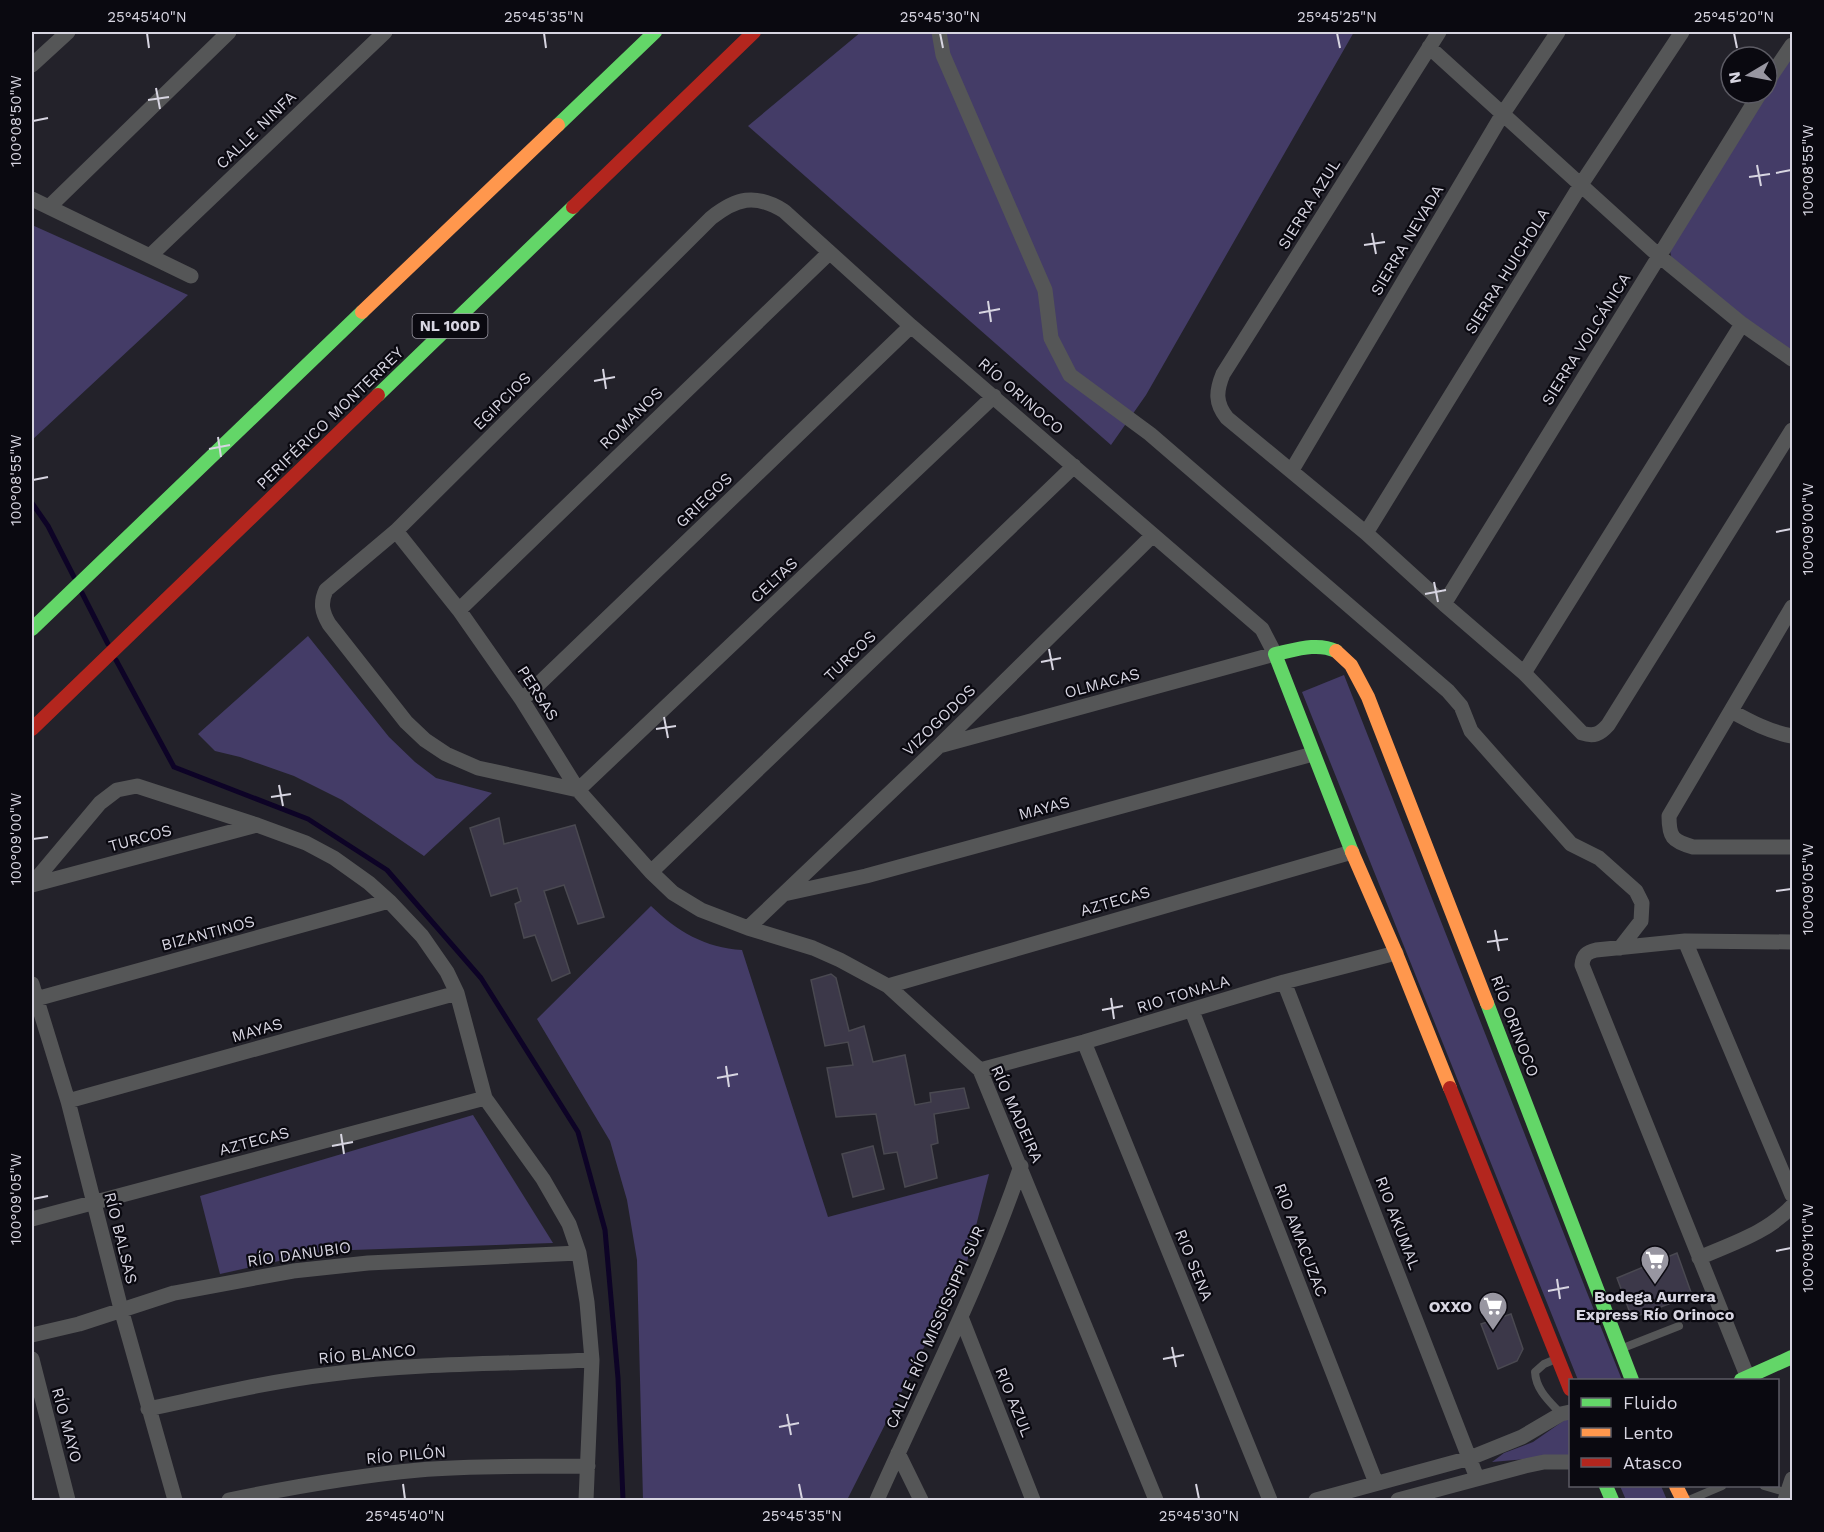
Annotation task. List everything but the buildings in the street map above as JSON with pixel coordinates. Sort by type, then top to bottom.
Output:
[{"type":"main road","points":[[32,629],[655,32]]},
{"type":"main road","name":"PERIFÉRICO MONTERREY","points":[[32,729],[754,32]]},
{"type":"main road","name":"RÍO ORINOCO","points":[[1569,1387],[1396,953],[1352,852],[1275,654],[1299,648],[1321,646],[1334,648],[1345,656],[1357,673],[1377,719],[1632,1379]]},
{"type":"main road","points":[[1745,1379],[1792,1357]]},
{"type":"street","points":[[32,65],[68,32]]},
{"type":"street","points":[[49,207],[229,32]]},
{"type":"street","name":"CALLE NINFA","points":[[151,255],[385,32]]},
{"type":"street","points":[[939,32],[943,55],[1045,290],[1051,338],[1070,375],[1150,434],[1448,691],[1461,706],[1471,731],[1571,844],[1599,858],[1636,891],[1642,903],[1641,921],[1620,948]]},
{"type":"street","name":"SIERRA AZUL","points":[[1292,470],[1220,410],[1216,398],[1223,374],[1439,32]]},
{"type":"street","name":"SIERRA NEVADA","points":[[1292,470],[1502,116],[1558,32]]},
{"type":"street","name":"SIERRA HUICHOLA","points":[[1366,533],[1580,186],[1682,32]]},
{"type":"street","points":[[1779,64],[1792,45]]},
{"type":"street","points":[[1429,47],[1502,116],[1658,255],[1742,324],[1792,359]]},
{"type":"street","name":"SIERRA VOLCÁNICA","points":[[1444,604],[1752,105]]},
{"type":"street","points":[[32,199],[191,276]]},
{"type":"street","name":"RÍO ORINOCO","points":[[725,207],[745,200],[770,202],[784,211],[911,326],[1262,629],[1275,654]]},
{"type":"street","name":"EGIPCIOS","points":[[578,790],[478,768],[432,745],[406,722],[329,624],[323,614],[322,598],[326,590],[396,531],[711,218],[725,207]]},
{"type":"street","name":"ROMANOS","points":[[459,610],[829,253]]},
{"type":"street","points":[[1524,673],[1742,324]]},
{"type":"street","name":"GRIEGOS","points":[[522,700],[911,326]]},
{"type":"street","name":"CELTAS","points":[[578,790],[994,396]]},
{"type":"street","points":[[1292,470],[1524,673],[1582,733],[1588,735],[1601,733],[1792,430]]},
{"type":"street","name":"TURCOS","points":[[651,872],[1074,466]]},
{"type":"street","name":"PERSAS","points":[[396,531],[459,610],[522,700],[578,790],[651,872]]},
{"type":"street","name":"VIZOGODOS","points":[[748,928],[939,746],[1152,536]]},
{"type":"street","points":[[1791,612],[1669,816],[1669,831],[1677,842],[1692,847],[1792,847]]},
{"type":"street","name":"OLMACAS","points":[[939,746],[1275,654]]},
{"type":"street","points":[[1731,711],[1777,734],[1792,736]]},
{"type":"street","name":"MAYAS","points":[[784,894],[866,876],[1313,754]]},
{"type":"street","points":[[32,884],[108,796],[117,790],[137,786],[306,843],[334,858],[369,883],[390,901],[422,936],[435,952],[457,993],[485,1098],[549,1189],[569,1224],[579,1253],[587,1302],[592,1360],[586,1500]]},
{"type":"street","name":"TURCOS","points":[[32,884],[257,825]]},
{"type":"street","name":"AZTECAS","points":[[888,986],[1352,852]]},
{"type":"street","name":"RÍO MADEIRA","points":[[651,872],[673,893],[701,910],[748,928],[813,948],[888,986],[980,1070],[1156,1500]]},
{"type":"street","name":"BIZANTINOS","points":[[36,999],[390,901]]},
{"type":"street","points":[[1684,940],[1792,1195]]},
{"type":"street","points":[[1745,1379],[1582,965],[1583,958],[1588,952],[1684,940],[1792,942]]},
{"type":"street","name":"RIO TONALA","points":[[980,1070],[1192,1011],[1284,982],[1396,953]]},
{"type":"street","name":"RIO AKUMAL","points":[[1284,982],[1477,1478]]},
{"type":"street","name":"RÍO BALSAS","points":[[32,984],[68,1101],[121,1309],[175,1500]]},
{"type":"street","name":"MAYAS","points":[[68,1101],[457,993]]},
{"type":"street","name":"RIO AMACUZAC","points":[[1192,1011],[1376,1483]]},
{"type":"street","name":"RIO SENA","points":[[1084,1042],[1270,1500]]},
{"type":"street","name":"AZTECAS","points":[[32,1219],[485,1098]]},
{"type":"street","name":"CALLE RÍO MISSISSIPPI SUR","points":[[877,1500],[961,1317],[1003,1219],[1021,1166]]},
{"type":"street","points":[[1699,1258],[1779,1221],[1792,1206]]},
{"type":"street","name":"RÍO DANUBIO","points":[[32,1335],[79,1324],[174,1293],[328,1266],[579,1253]]},
{"type":"street","name":"RIO AZUL","points":[[961,1317],[1033,1500]]},
{"type":"street","name":"RÍO MAYO","points":[[32,1359],[68,1500]]},
{"type":"street","name":"RÍO BLANCO","points":[[148,1409],[334,1373],[410,1367],[592,1360]]},
{"type":"street","points":[[1317,1500],[1470,1458],[1522,1437],[1566,1413]]},
{"type":"street","points":[[898,1453],[921,1500]]},
{"type":"street","points":[[1398,1500],[1544,1462],[1569,1462]]},
{"type":"street","name":"RÍO PILÓN","points":[[229,1500],[300,1486],[402,1472],[588,1466]]},
{"type":"lane","points":[[1621,1349],[1679,1326]]},
{"type":"lane","points":[[1557,1359],[1539,1367],[1535,1372],[1536,1379],[1539,1390],[1566,1413]]},
{"type":"lane","points":[[1689,1500],[1718,1487]]},
{"type":"lane","points":[[1772,1487],[1789,1491]]},
{"type":"shaded area","points":[[861,32],[1354,32],[1146,395],[1111,445],[748,126]]},
{"type":"shaded area","points":[[1792,55],[1792,355],[1672,260],[1670,251],[1758,105],[1779,105],[1779,74]]},
{"type":"shaded area","points":[[32,225],[188,295],[32,440]]},
{"type":"shaded area","points":[[308,636],[389,737],[415,762],[436,778],[492,793],[424,856],[342,800],[294,776],[240,757],[215,751],[198,734]]},
{"type":"shaded area","points":[[1344,675],[1622,1379],[1578,1379],[1302,692]]},
{"type":"shaded area","points":[[651,906],[692,937],[716,946],[742,950],[828,1217],[989,1174],[967,1262],[847,1500],[643,1500],[637,1260],[627,1200],[610,1141],[537,1019]]},
{"type":"shaded area","points":[[473,1115],[553,1243],[324,1251],[220,1274],[200,1196]]},
{"type":"shaded area","points":[[1569,1417],[1569,1458],[1492,1462],[1504,1453],[1533,1442]]},
{"type":"shaded area","points":[[1620,1487],[1661,1487],[1667,1500],[1626,1500]]},
{"type":"waterway","points":[[32,503],[48,526],[74,577]]},
{"type":"waterway","points":[[82,593],[108,644]]},
{"type":"waterway","points":[[116,660],[174,767],[308,819],[387,870],[481,978],[578,1132],[605,1230],[618,1378],[623,1500]]},
{"type":"traffic: fast","points":[[558,125],[655,32]]},
{"type":"traffic: fast","points":[[378,395],[573,207]]},
{"type":"traffic: fast","points":[[32,629],[362,312]]},
{"type":"traffic: fast","points":[[1336,651],[1314,647],[1275,654],[1352,852]]},
{"type":"traffic: fast","points":[[1487,1003],[1632,1379]]},
{"type":"traffic: fast","points":[[1743,1379],[1792,1357]]},
{"type":"traffic: fast","points":[[1606,1487],[1612,1500]]},
{"type":"traffic: slow","points":[[362,312],[558,125]]},
{"type":"traffic: slow","points":[[1336,651],[1351,665],[1368,697],[1487,1003]]},
{"type":"traffic: slow","points":[[1352,852],[1396,953],[1450,1088]]},
{"type":"traffic: slow","points":[[1676,1487],[1683,1500]]},
{"type":"traffic: jam","points":[[573,207],[754,32]]},
{"type":"traffic: jam","points":[[32,729],[378,395]]},
{"type":"traffic: jam","points":[[1450,1088],[1569,1386]]},
{"type":"place","name":"Bodega Aurrera Express Río Orinoco","points":[[1655,1286]]},
{"type":"place","name":"OXXO","points":[[1493,1332]]}]
